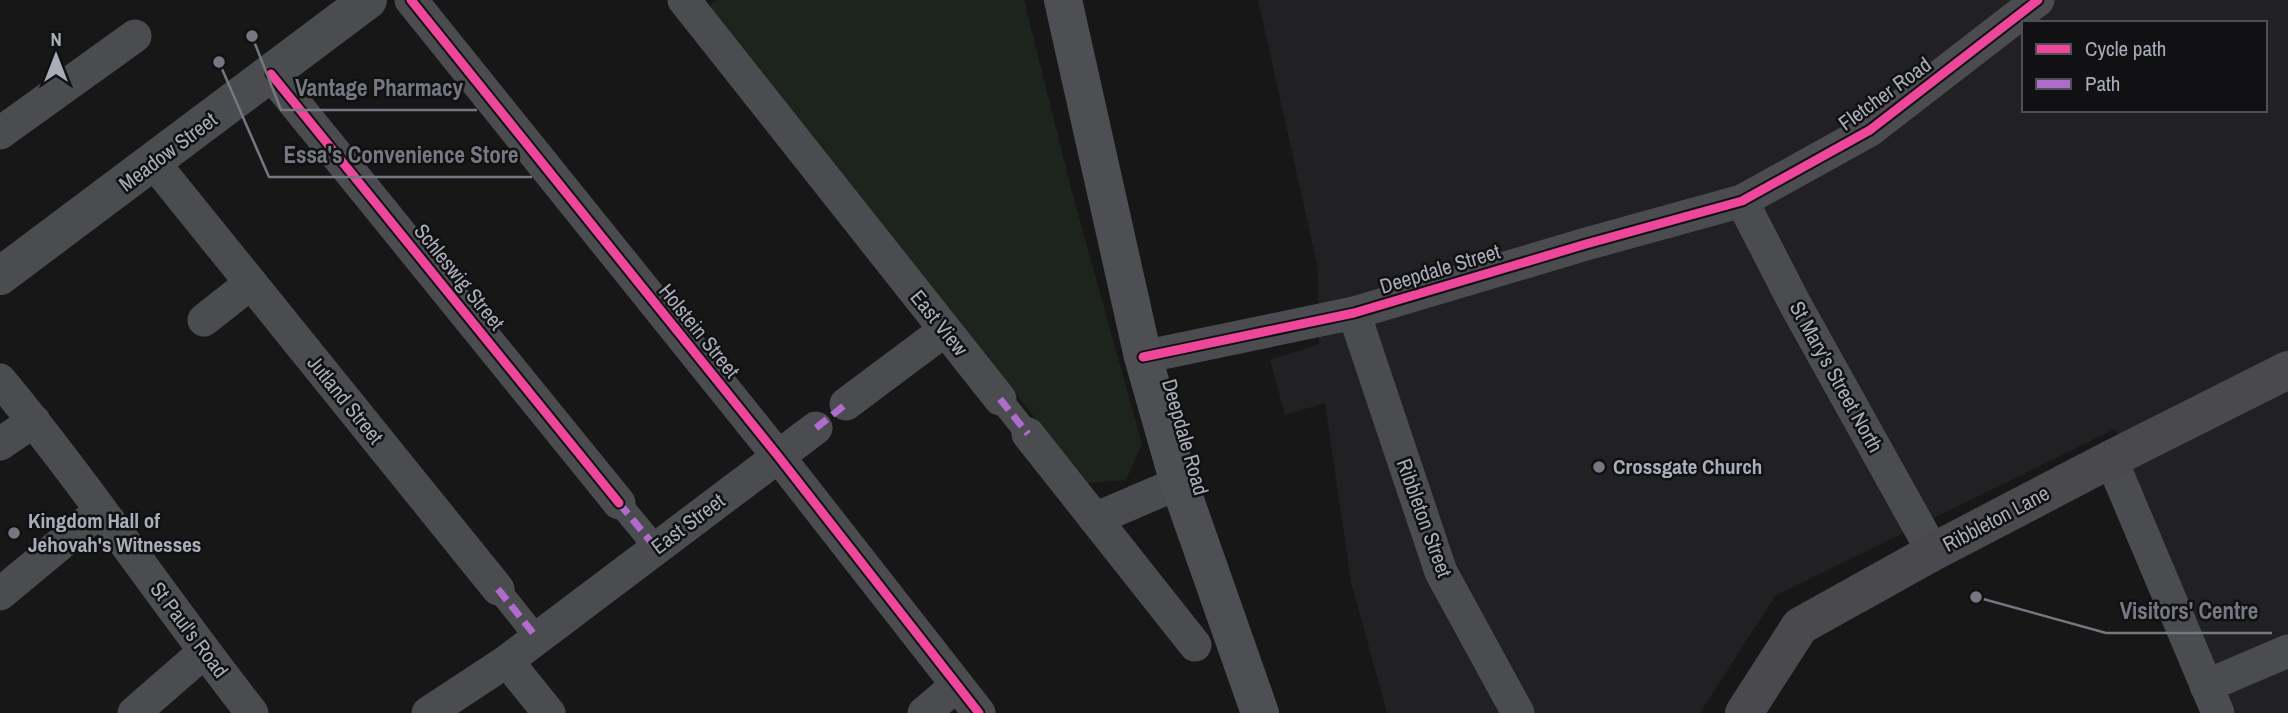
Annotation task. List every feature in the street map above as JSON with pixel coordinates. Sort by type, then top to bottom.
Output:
[{"type":"main road","name":"Deepdale Road","points":[[1063,0],[1143,356],[1179,483],[1250,708]]},
{"type":"main road","name":"Ribbleton Lane","points":[[1744,713],[1800,626],[2111,458],[2288,370]]},
{"type":"street","name":"Meadow Street","points":[[0,276],[368,0]]},
{"type":"street","name":"Holstein Street","points":[[411,0],[778,456],[979,713]]},
{"type":"street","name":"East View","points":[[684,0],[1195,645]]},
{"type":"street","name":"Fletcher Road","points":[[1742,201],[1870,131],[2038,0]]},
{"type":"street","points":[[0,133],[135,36]]},
{"type":"street","name":"Schleswig Street","points":[[271,74],[656,548]]},
{"type":"street","name":"Jutland Street","points":[[154,163],[537,638]]},
{"type":"street","name":"Deepdale Street","points":[[1143,356],[1354,313],[1742,201]]},
{"type":"street","name":"St Mary's Street North","points":[[1742,201],[1795,304],[1933,552]]},
{"type":"street","points":[[204,320],[251,283]]},
{"type":"street","name":"Ribbleton Street","points":[[1354,313],[1441,572],[1518,713]]},
{"type":"street","name":"East Street","points":[[428,713],[537,638],[945,330]]},
{"type":"street","name":"St Paul's Road","points":[[0,380],[34,421],[252,713]]},
{"type":"street","points":[[0,444],[34,421]]},
{"type":"street","points":[[2111,458],[2212,700],[2288,651]]},
{"type":"street","points":[[1095,519],[1179,483]]},
{"type":"street","points":[[0,594],[100,511]]},
{"type":"street","points":[[134,713],[204,652]]},
{"type":"street","points":[[507,660],[549,713]]},
{"type":"street","points":[[924,713],[957,685]]},
{"type":"shaded area","points":[[718,0],[1024,0],[1072,192],[1142,444],[1126,480],[1088,483],[704,8]]},
{"type":"shaded area","points":[[1258,0],[2288,0],[2288,713],[2236,713],[2115,429],[1775,596],[1700,713],[1387,713],[1351,582],[1325,403],[1285,415],[1270,360],[1319,344],[1318,269]]},
{"type":"marked path","points":[[1000,399],[1028,434]]},
{"type":"marked path","points":[[816,428],[846,404]]},
{"type":"marked path","points":[[619,503],[656,548]]},
{"type":"marked path","points":[[498,589],[537,638]]},
{"type":"cycle path","points":[[411,0],[778,456],[979,713]]},
{"type":"cycle path","points":[[1143,357],[1354,313],[1742,201],[1870,130],[2038,0]]},
{"type":"cycle path","points":[[271,74],[619,503]]},
{"type":"place","name":"Vantage Pharmacy","points":[[252,36]]},
{"type":"place","name":"Essa's Convenience Store","points":[[219,62]]},
{"type":"place","name":"Crossgate Church","points":[[1599,467]]},
{"type":"place","name":"Kingdom Hall of Jehovah's Witnesses","points":[[14,533]]},
{"type":"place","name":"Visitors' Centre","points":[[1976,597]]}]
